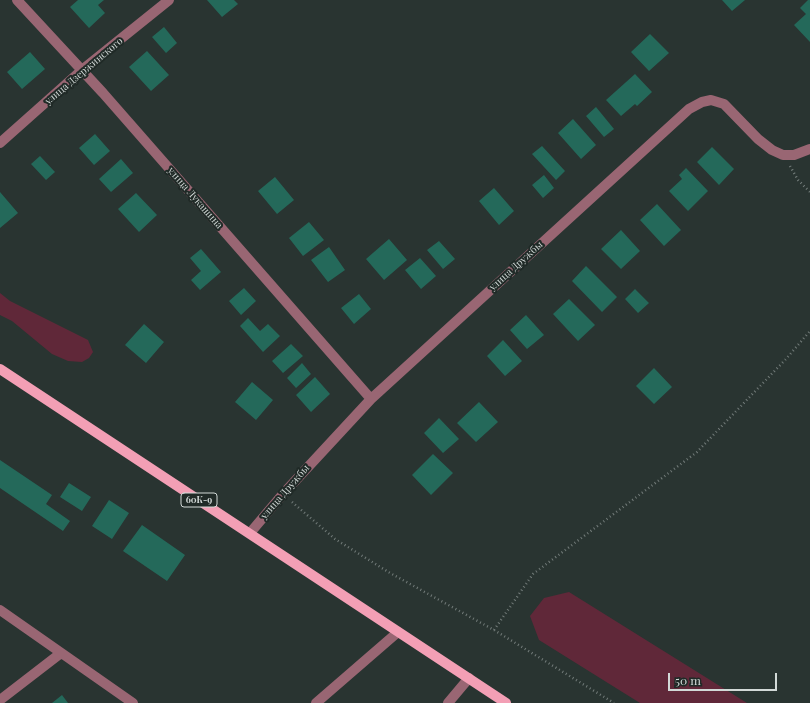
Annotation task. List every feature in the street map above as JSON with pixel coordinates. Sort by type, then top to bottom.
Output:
[{"type":"main road","name":"60К-9","points":[[0,368],[506,703]]},
{"type":"street","name":"улица Лукашина","points":[[17,0],[82,70],[371,398]]},
{"type":"street","name":"улица Дзержинского","points":[[0,143],[82,70],[169,0]]},
{"type":"street","name":"улица Дружбы","points":[[250,533],[283,494],[371,398],[689,109],[702,102],[711,100],[724,104],[758,139],[772,150],[783,155]]},
{"type":"street","points":[[783,155],[794,155],[810,148]]},
{"type":"street","points":[[0,610],[133,703]]},
{"type":"street","points":[[316,703],[398,632]]},
{"type":"street","points":[[0,700],[61,653]]},
{"type":"street","points":[[448,703],[469,678]]},
{"type":"path","points":[[783,155],[798,180],[810,192]]},
{"type":"path","points":[[494,630],[533,574],[697,452],[786,360],[810,331]]},
{"type":"path","points":[[283,494],[335,538],[390,573],[494,630],[614,703]]},
{"type":"shaded area","points":[[0,293],[10,301],[88,340],[93,352],[89,358],[82,362],[68,361],[52,354],[12,321],[0,315]]},
{"type":"shaded area","points":[[569,592],[747,703],[640,703],[539,640],[530,616],[544,598]]},
{"type":"building","points":[[78,0],[104,0],[98,5],[105,13],[89,28],[70,7]]},
{"type":"building","points":[[207,0],[234,0],[238,4],[222,17]]},
{"type":"building","points":[[722,0],[745,0],[732,11]]},
{"type":"building","points":[[808,0],[810,0],[810,42],[794,25],[806,14],[800,8]]},
{"type":"building","points":[[164,27],[177,43],[166,53],[152,37]]},
{"type":"building","points":[[650,34],[669,53],[649,71],[631,52]]},
{"type":"building","points":[[147,51],[169,75],[151,91],[129,67]]},
{"type":"building","points":[[30,52],[45,69],[22,89],[7,72]]},
{"type":"building","points":[[635,74],[652,92],[637,106],[635,104],[621,116],[606,100]]},
{"type":"building","points":[[596,107],[614,129],[604,137],[586,116]]},
{"type":"building","points":[[573,119],[596,145],[581,159],[558,133]]},
{"type":"building","points":[[95,134],[110,151],[94,165],[79,148]]},
{"type":"building","points":[[542,146],[565,171],[556,180],[532,154]]},
{"type":"building","points":[[712,147],[734,169],[719,185],[697,162]]},
{"type":"building","points":[[40,156],[55,172],[46,180],[31,164]]},
{"type":"building","points":[[121,159],[133,173],[111,192],[99,179]]},
{"type":"building","points":[[686,168],[708,191],[688,211],[669,191],[682,179],[679,175]]},
{"type":"building","points":[[544,175],[554,188],[543,198],[532,185]]},
{"type":"building","points":[[275,177],[294,200],[277,214],[258,191]]},
{"type":"building","points":[[494,188],[514,211],[499,225],[479,201]]},
{"type":"building","points":[[0,192],[18,213],[0,228]]},
{"type":"building","points":[[136,193],[157,215],[139,232],[118,209]]},
{"type":"building","points":[[657,204],[681,230],[664,246],[640,220]]},
{"type":"building","points":[[309,222],[324,240],[303,256],[289,238]]},
{"type":"building","points":[[621,230],[640,251],[621,269],[601,249]]},
{"type":"building","points":[[389,239],[407,260],[384,280],[366,259]]},
{"type":"building","points":[[439,241],[455,259],[443,269],[427,250]]},
{"type":"building","points":[[329,247],[345,270],[328,282],[311,260]]},
{"type":"building","points":[[201,249],[221,272],[200,290],[191,280],[201,271],[190,258]]},
{"type":"building","points":[[420,258],[436,276],[421,289],[405,270]]},
{"type":"building","points":[[586,266],[617,297],[602,312],[572,281]]},
{"type":"building","points":[[244,288],[256,301],[241,315],[229,301]]},
{"type":"building","points":[[635,289],[649,303],[638,313],[625,299]]},
{"type":"building","points":[[359,294],[371,309],[354,324],[341,308]]},
{"type":"building","points":[[569,299],[595,325],[578,341],[553,314]]},
{"type":"building","points":[[526,315],[544,335],[527,349],[510,330]]},
{"type":"building","points":[[248,318],[260,331],[268,324],[280,336],[263,352],[240,326]]},
{"type":"building","points":[[144,324],[164,342],[146,363],[125,345]]},
{"type":"building","points":[[503,340],[522,361],[505,376],[487,356]]},
{"type":"building","points":[[291,344],[303,356],[283,373],[272,361]]},
{"type":"building","points":[[302,363],[311,374],[296,388],[287,378]]},
{"type":"building","points":[[654,368],[672,387],[654,404],[636,386]]},
{"type":"building","points":[[315,377],[330,394],[311,412],[296,395]]},
{"type":"building","points":[[252,382],[273,400],[256,420],[235,402]]},
{"type":"building","points":[[479,402],[498,422],[476,442],[457,423]]},
{"type":"building","points":[[439,418],[459,439],[443,453],[424,433]]},
{"type":"building","points":[[433,454],[453,473],[431,495],[412,475]]},
{"type":"building","points":[[0,460],[52,495],[46,504],[70,521],[63,531],[0,488]]},
{"type":"building","points":[[69,483],[91,497],[82,511],[60,497]]},
{"type":"building","points":[[109,500],[129,513],[112,539],[92,526]]},
{"type":"building","points":[[142,525],[185,555],[167,581],[123,551]]},
{"type":"building","points":[[62,695],[68,703],[52,703]]}]
